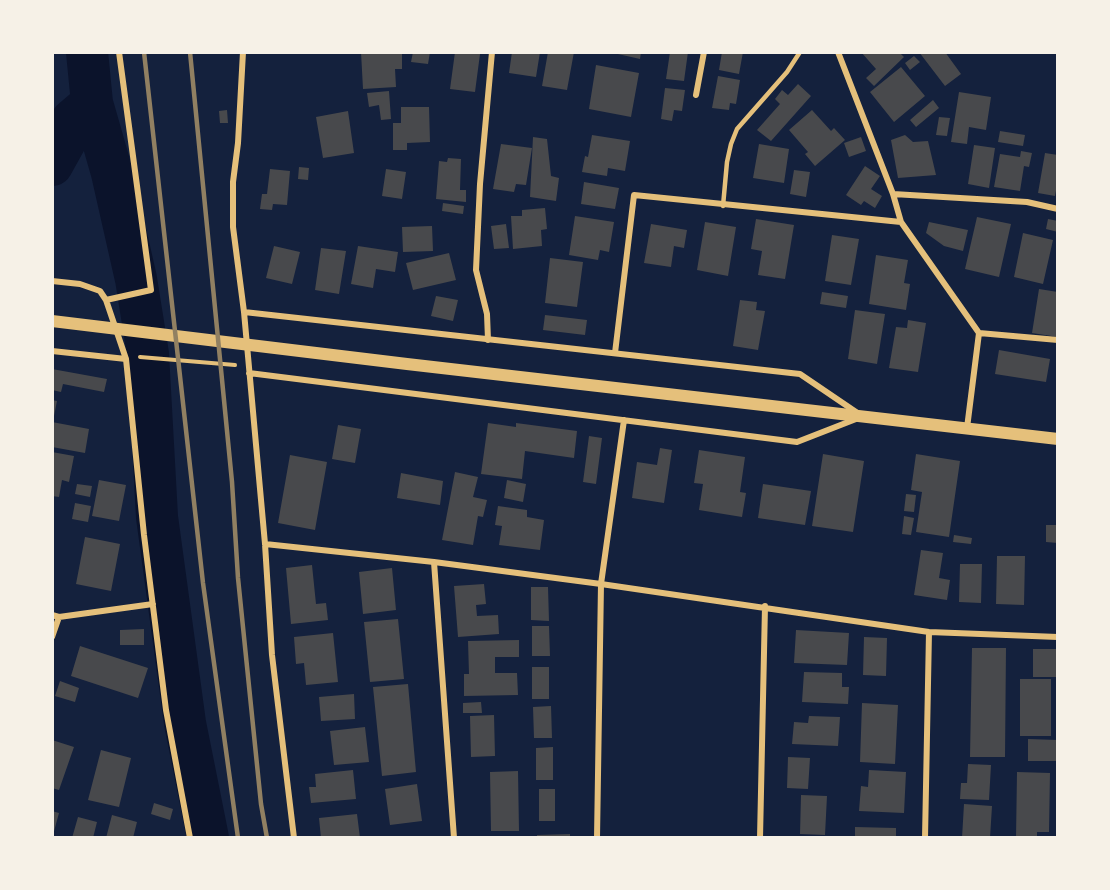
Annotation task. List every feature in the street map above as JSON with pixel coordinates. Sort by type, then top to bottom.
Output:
[{"type":"main road","points":[[52,321],[1058,439]]},
{"type":"street","points":[[106,300],[151,290],[119,52]]},
{"type":"street","points":[[243,52],[238,143],[233,183],[233,227],[244,312],[265,544],[272,655],[294,837]]},
{"type":"street","points":[[488,340],[487,314],[476,270],[480,184],[492,52]]},
{"type":"street","points":[[696,95],[704,52]]},
{"type":"street","points":[[838,52],[893,194],[901,222],[979,333],[967,429]]},
{"type":"street","points":[[893,194],[1027,202],[1058,209]]},
{"type":"street","points":[[615,353],[634,195],[723,206],[901,222]]},
{"type":"street","points":[[52,282],[81,284],[100,291],[106,300],[126,358],[166,710],[190,837]]},
{"type":"street","points":[[244,312],[800,374],[862,416]]},
{"type":"street","points":[[979,333],[1058,340]]},
{"type":"street","points":[[52,351],[126,358]]},
{"type":"street","points":[[249,374],[797,442],[862,416]]},
{"type":"street","points":[[597,837],[601,584],[624,420]]},
{"type":"street","points":[[265,544],[434,562],[601,584],[765,606],[929,632],[1058,637]]},
{"type":"street","points":[[434,562],[454,837]]},
{"type":"street","points":[[52,637],[56,616],[153,604]]},
{"type":"street","points":[[760,837],[765,606]]},
{"type":"street","points":[[925,837],[929,632]]},
{"type":"lane","points":[[723,206],[727,162],[737,129],[787,72],[800,52]]},
{"type":"path","points":[[135,356],[237,365]]},
{"type":"building","points":[[361,52],[402,52],[402,69],[395,69],[396,87],[363,89]]},
{"type":"building","points":[[413,52],[430,52],[428,64],[411,62]]},
{"type":"building","points":[[455,52],[480,54],[475,92],[450,89]]},
{"type":"building","points":[[512,52],[540,52],[536,77],[509,73]]},
{"type":"building","points":[[548,52],[574,52],[567,90],[542,86]]},
{"type":"building","points":[[609,52],[641,52],[640,59]]},
{"type":"building","points":[[670,52],[688,52],[684,81],[666,79]]},
{"type":"building","points":[[722,52],[743,52],[739,74],[719,70]]},
{"type":"building","points":[[861,52],[899,52],[904,57],[874,86],[866,78],[876,69]]},
{"type":"building","points":[[919,52],[945,52],[961,74],[945,86]]},
{"type":"building","points":[[914,56],[920,62],[910,70],[905,63]]},
{"type":"building","points":[[596,65],[639,73],[631,117],[589,109]]},
{"type":"building","points":[[901,67],[925,96],[894,122],[870,92]]},
{"type":"building","points":[[718,76],[740,80],[736,104],[730,103],[729,110],[712,108]]},
{"type":"building","points":[[798,84],[811,96],[771,141],[757,130],[780,104],[775,99],[782,90],[788,95]]},
{"type":"building","points":[[665,88],[685,90],[682,111],[674,110],[672,121],[661,119]]},
{"type":"building","points":[[389,91],[391,119],[381,120],[379,105],[369,107],[367,93]]},
{"type":"building","points":[[959,92],[991,97],[986,130],[969,127],[967,144],[951,142]]},
{"type":"building","points":[[933,100],[939,108],[916,127],[910,120]]},
{"type":"building","points":[[401,107],[429,107],[430,142],[407,143],[407,150],[393,150],[393,123],[401,123]]},
{"type":"building","points":[[227,110],[228,123],[220,123],[219,111]]},
{"type":"building","points":[[812,110],[831,131],[834,128],[845,140],[815,166],[805,154],[808,152],[789,130]]},
{"type":"building","points":[[348,111],[354,153],[323,158],[316,117]]},
{"type":"building","points":[[939,117],[950,118],[947,136],[936,135]]},
{"type":"building","points":[[1000,131],[1025,135],[1023,146],[998,142]]},
{"type":"building","points":[[592,135],[630,141],[625,171],[608,168],[607,176],[582,172],[585,156],[588,157]]},
{"type":"building","points":[[905,135],[913,142],[928,141],[936,175],[898,178],[891,140]]},
{"type":"building","points":[[533,137],[547,139],[551,176],[559,178],[556,201],[530,197]]},
{"type":"building","points":[[861,137],[866,151],[849,157],[844,143]]},
{"type":"building","points":[[501,144],[532,148],[526,185],[516,184],[514,192],[493,189]]},
{"type":"building","points":[[759,144],[789,149],[784,183],[753,178]]},
{"type":"building","points":[[974,145],[995,148],[989,188],[968,184]]},
{"type":"building","points":[[1021,151],[1032,153],[1029,167],[1024,166],[1020,191],[994,187],[1000,154],[1020,157]]},
{"type":"building","points":[[1045,153],[1058,155],[1058,180],[1055,196],[1038,193]]},
{"type":"building","points":[[448,158],[461,159],[460,190],[466,190],[466,202],[436,199],[439,161],[447,162]]},
{"type":"building","points":[[865,166],[880,176],[871,189],[882,196],[875,208],[864,201],[861,205],[846,195]]},
{"type":"building","points":[[299,167],[309,168],[308,180],[298,179]]},
{"type":"building","points":[[270,169],[290,171],[287,205],[273,204],[272,210],[260,209],[262,194],[267,194]]},
{"type":"building","points":[[386,169],[406,172],[402,199],[382,196]]},
{"type":"building","points":[[794,170],[810,172],[806,197],[790,194]]},
{"type":"building","points":[[584,182],[619,188],[615,209],[581,204]]},
{"type":"building","points":[[443,203],[464,206],[463,214],[442,211]]},
{"type":"building","points":[[545,208],[547,229],[541,230],[542,246],[513,249],[511,216],[522,216],[522,210]]},
{"type":"building","points":[[575,216],[614,222],[609,252],[600,250],[598,260],[569,255]]},
{"type":"building","points":[[977,217],[1011,224],[999,277],[965,269]]},
{"type":"building","points":[[756,219],[794,225],[785,279],[758,275],[762,251],[751,249]]},
{"type":"building","points":[[1048,219],[1058,221],[1058,232],[1046,229]]},
{"type":"building","points":[[705,222],[736,227],[728,276],[697,270]]},
{"type":"building","points":[[929,222],[968,230],[963,251],[944,246],[926,233]]},
{"type":"building","points":[[506,224],[509,248],[494,249],[491,226]]},
{"type":"building","points":[[651,224],[687,230],[684,248],[674,246],[671,267],[644,263]]},
{"type":"building","points":[[432,226],[433,251],[403,252],[402,227]]},
{"type":"building","points":[[1023,233],[1053,240],[1043,284],[1014,277]]},
{"type":"building","points":[[832,235],[859,239],[851,285],[825,281]]},
{"type":"building","points":[[274,246],[300,252],[292,284],[266,278]]},
{"type":"building","points":[[358,246],[398,252],[395,272],[376,269],[373,288],[351,284]]},
{"type":"building","points":[[321,248],[346,251],[339,294],[315,290]]},
{"type":"building","points":[[449,253],[456,280],[413,290],[406,263]]},
{"type":"building","points":[[876,255],[908,260],[904,283],[910,284],[906,310],[869,304]]},
{"type":"building","points":[[550,258],[583,262],[577,307],[545,303]]},
{"type":"building","points":[[1039,289],[1058,292],[1058,337],[1032,333]]},
{"type":"building","points":[[822,292],[848,296],[846,308],[820,304]]},
{"type":"building","points":[[436,296],[458,300],[453,321],[431,316]]},
{"type":"building","points":[[740,300],[757,302],[756,310],[765,311],[758,350],[733,346]]},
{"type":"building","points":[[855,310],[885,314],[877,364],[848,359]]},
{"type":"building","points":[[545,315],[587,320],[585,335],[543,330]]},
{"type":"building","points":[[908,320],[926,323],[918,372],[889,368],[896,327],[907,328]]},
{"type":"building","points":[[999,350],[1050,359],[1046,382],[995,374]]},
{"type":"building","points":[[52,369],[107,379],[104,392],[63,384],[61,392],[52,390]]},
{"type":"building","points":[[52,400],[57,401],[54,416],[52,416]]},
{"type":"building","points":[[52,422],[89,429],[85,453],[52,447]]},
{"type":"building","points":[[488,423],[516,427],[516,423],[577,431],[574,458],[525,451],[522,479],[481,474]]},
{"type":"building","points":[[338,425],[361,429],[355,463],[332,459]]},
{"type":"building","points":[[589,436],[602,438],[596,484],[583,482]]},
{"type":"building","points":[[660,448],[672,450],[664,503],[632,498],[637,462],[657,465]]},
{"type":"building","points":[[699,450],[745,457],[740,492],[746,493],[742,517],[699,510],[703,484],[694,483]]},
{"type":"building","points":[[52,452],[74,456],[69,482],[62,480],[59,497],[52,496]]},
{"type":"building","points":[[823,454],[864,461],[853,532],[812,526]]},
{"type":"building","points":[[916,454],[960,461],[949,537],[916,532],[922,492],[911,490]]},
{"type":"building","points":[[290,455],[327,462],[315,530],[278,523]]},
{"type":"building","points":[[455,472],[478,477],[473,497],[487,500],[483,517],[478,516],[473,545],[442,540]]},
{"type":"building","points":[[401,473],[443,481],[440,505],[397,498]]},
{"type":"building","points":[[99,480],[126,485],[119,521],[92,516]]},
{"type":"building","points":[[507,480],[526,484],[523,502],[504,498]]},
{"type":"building","points":[[77,484],[92,486],[90,497],[75,494]]},
{"type":"building","points":[[763,484],[811,491],[805,525],[758,518]]},
{"type":"building","points":[[906,494],[916,495],[914,512],[904,511]]},
{"type":"building","points":[[75,503],[91,506],[88,522],[72,519]]},
{"type":"building","points":[[498,506],[527,510],[527,517],[544,520],[540,550],[499,545],[502,526],[495,525]]},
{"type":"building","points":[[904,516],[914,518],[911,535],[902,534]]},
{"type":"building","points":[[1046,525],[1058,525],[1058,543],[1046,542]]},
{"type":"building","points":[[954,535],[972,538],[971,544],[953,542]]},
{"type":"building","points":[[85,537],[120,544],[111,591],[76,584]]},
{"type":"building","points":[[921,550],[943,553],[939,578],[950,580],[947,600],[914,595]]},
{"type":"building","points":[[997,556],[1025,556],[1024,605],[996,604]]},
{"type":"building","points":[[960,564],[982,564],[981,603],[959,602]]},
{"type":"building","points":[[312,565],[316,604],[326,603],[328,620],[291,624],[286,568]]},
{"type":"building","points":[[392,568],[396,610],[363,614],[359,572]]},
{"type":"building","points":[[484,584],[486,604],[476,605],[477,616],[498,615],[499,634],[458,637],[454,586]]},
{"type":"building","points":[[531,587],[548,587],[549,621],[531,620]]},
{"type":"building","points":[[398,619],[404,679],[370,682],[364,622]]},
{"type":"building","points":[[532,626],[549,626],[550,656],[532,656]]},
{"type":"building","points":[[144,629],[144,645],[120,645],[120,630]]},
{"type":"building","points":[[796,630],[849,633],[847,665],[794,663]]},
{"type":"building","points":[[333,633],[338,682],[306,685],[304,663],[296,664],[294,637]]},
{"type":"building","points":[[864,637],[887,638],[886,676],[863,675]]},
{"type":"building","points":[[519,640],[519,657],[495,657],[495,673],[517,673],[518,695],[464,696],[464,674],[469,674],[468,641]]},
{"type":"building","points":[[80,646],[148,668],[138,698],[71,676]]},
{"type":"building","points":[[972,648],[1006,648],[1005,757],[970,757]]},
{"type":"building","points":[[1033,649],[1058,649],[1058,677],[1033,677]]},
{"type":"building","points":[[532,667],[549,667],[549,699],[532,699]]},
{"type":"building","points":[[804,672],[842,673],[842,687],[849,687],[848,704],[802,702]]},
{"type":"building","points":[[1020,679],[1051,679],[1051,736],[1020,736]]},
{"type":"building","points":[[60,681],[79,688],[75,702],[55,696]]},
{"type":"building","points":[[408,684],[416,772],[382,776],[373,687]]},
{"type":"building","points":[[354,694],[355,719],[321,721],[319,697]]},
{"type":"building","points":[[481,702],[482,713],[463,713],[463,703]]},
{"type":"building","points":[[862,703],[898,705],[895,764],[860,762]]},
{"type":"building","points":[[551,706],[552,738],[534,738],[533,707]]},
{"type":"building","points":[[494,715],[495,756],[471,757],[470,716]]},
{"type":"building","points":[[809,716],[840,717],[838,746],[792,744],[794,722],[808,723]]},
{"type":"building","points":[[365,727],[369,762],[334,765],[330,731]]},
{"type":"building","points":[[1028,739],[1058,740],[1058,761],[1028,761]]},
{"type":"building","points":[[52,740],[74,747],[59,790],[52,788]]},
{"type":"building","points":[[553,747],[553,780],[536,780],[536,748]]},
{"type":"building","points":[[101,750],[131,758],[119,807],[88,800]]},
{"type":"building","points":[[788,757],[810,758],[808,789],[787,788]]},
{"type":"building","points":[[968,764],[991,765],[989,800],[960,799],[961,783],[967,783]]},
{"type":"building","points":[[353,770],[356,799],[311,803],[309,787],[316,787],[315,774]]},
{"type":"building","points":[[869,770],[906,772],[904,813],[859,811],[861,786],[868,787]]},
{"type":"building","points":[[518,771],[519,831],[491,831],[490,772]]},
{"type":"building","points":[[1017,772],[1050,773],[1049,832],[1037,832],[1037,838],[1016,838]]},
{"type":"building","points":[[417,784],[422,821],[390,825],[385,789]]},
{"type":"building","points":[[539,789],[555,789],[555,821],[539,821]]},
{"type":"building","points":[[801,795],[827,796],[825,835],[800,834]]},
{"type":"building","points":[[154,803],[173,809],[170,820],[151,814]]},
{"type":"building","points":[[964,804],[992,806],[990,838],[962,838]]},
{"type":"building","points":[[52,811],[59,813],[53,835],[52,835]]},
{"type":"building","points":[[357,814],[360,838],[321,838],[319,818]]},
{"type":"building","points":[[112,815],[137,822],[133,838],[106,838]]},
{"type":"building","points":[[78,817],[97,822],[93,838],[72,838]]},
{"type":"building","points":[[855,827],[896,828],[896,838],[855,838]]},
{"type":"building","points":[[570,834],[570,838],[537,838],[537,835]]},
{"type":"waterway","points":[[87,52],[92,103],[112,173],[136,279],[148,354],[157,517],[185,723],[208,838]]},
{"type":"waterway","points":[[52,165],[67,138],[72,120],[92,103]]},
{"type":"railway","points":[[144,52],[203,583],[238,838]]},
{"type":"railway","points":[[190,52],[232,482],[238,578],[261,804],[267,838]]}]
